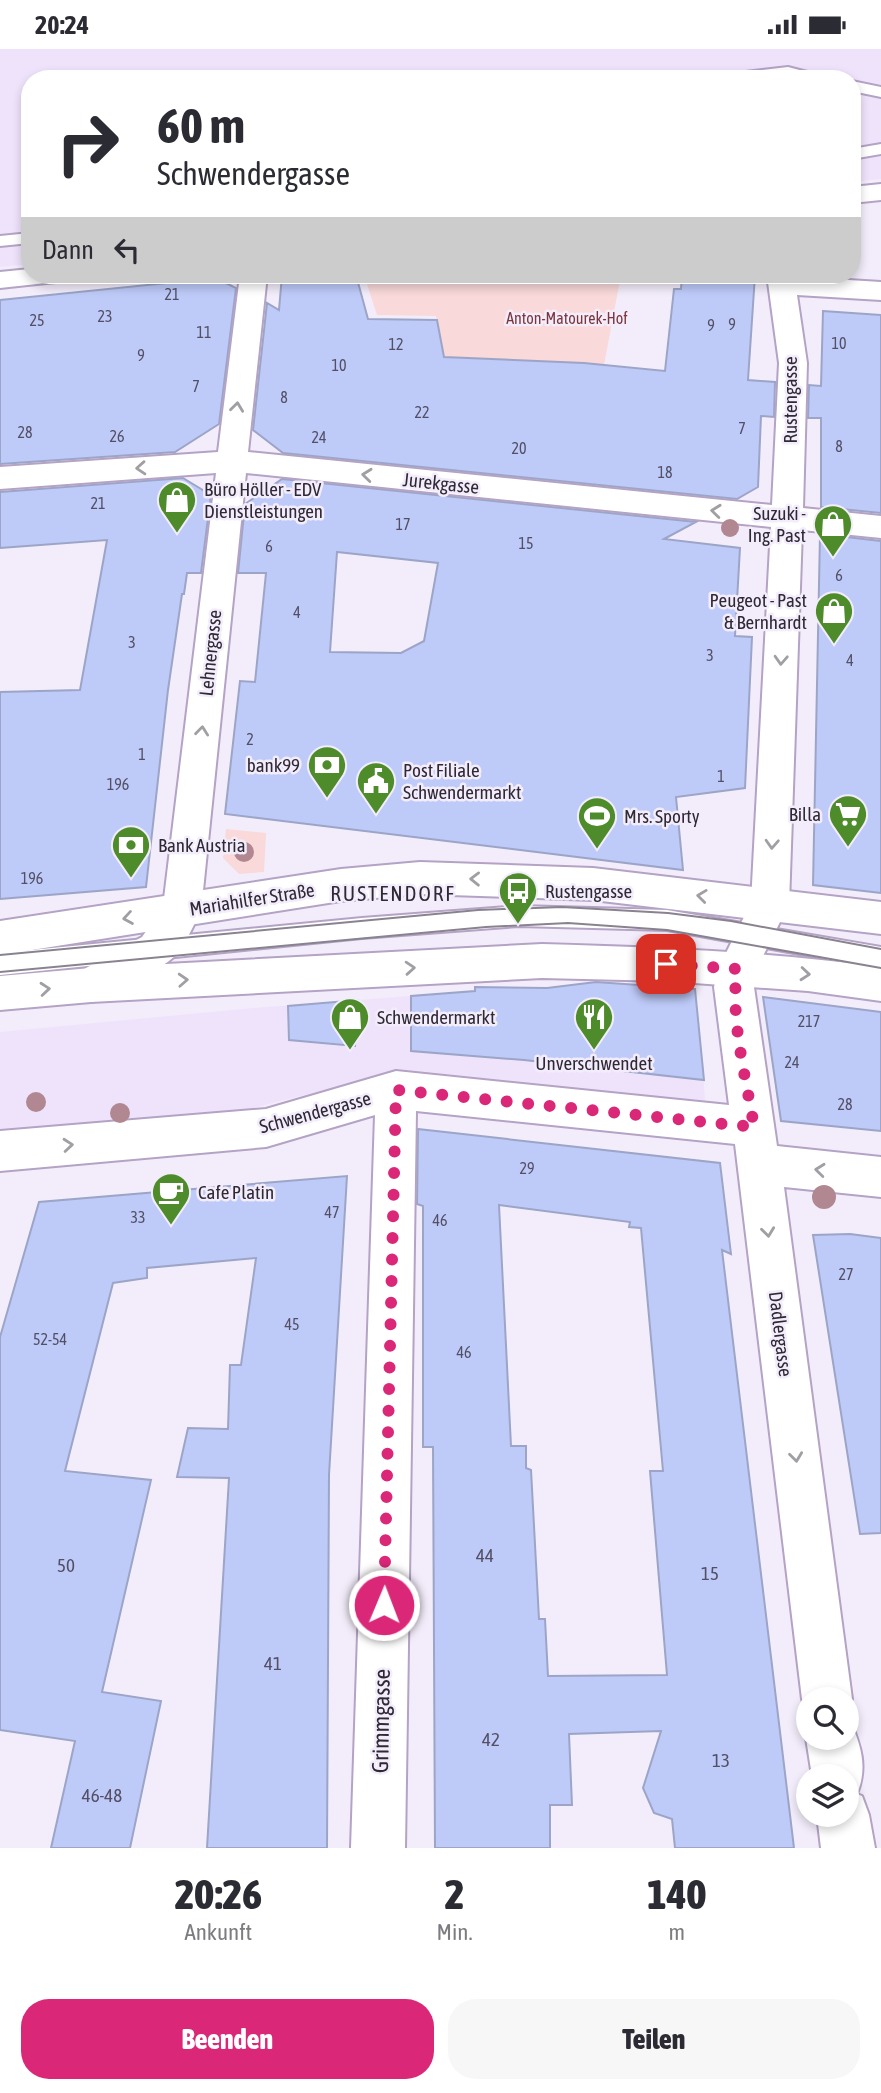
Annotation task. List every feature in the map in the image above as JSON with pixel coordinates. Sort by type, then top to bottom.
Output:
[{"type":"street","points":[[861,194],[881,192]]},
{"type":"street","points":[[0,280],[21,278]]},
{"type":"street","name":"Lehnergasse","points":[[91,985],[156,949],[182,910],[252,284]]},
{"type":"street","name":"Rustengasse","points":[[762,919],[788,518],[793,363],[782,284]]},
{"type":"street","points":[[817,284],[881,291]]},
{"type":"street","name":"Jurekgasse","points":[[0,478],[231,461],[881,527]]},
{"type":"street","name":"Mariahilfer Straße","points":[[0,937],[341,885],[420,878],[593,884],[762,919],[881,918]]},
{"type":"street","points":[[737,969],[762,919]]},
{"type":"street","points":[[0,993],[91,985],[542,961],[635,962],[808,974],[881,984]]},
{"type":"street","name":"Dadlergasse","points":[[737,969],[734,987],[737,1022],[757,1145],[825,1687]]},
{"type":"street","name":"Schwendergasse","points":[[0,1151],[266,1128],[396,1090],[757,1145],[881,1177]]},
{"type":"street","name":"Grimmgasse","points":[[378,1848],[396,1090]]},
{"type":"street","points":[[845,1827],[848,1848]]},
{"type":"lane","points":[[861,88],[881,92]]},
{"type":"lane","points":[[861,152],[881,149]]},
{"type":"lane","points":[[0,241],[21,240]]},
{"type":"lane","points":[[0,964],[519,916],[667,920],[762,919],[881,958]]},
{"type":"shaded area","points":[[0,49],[881,49],[881,179],[861,181],[861,70],[21,70],[21,265],[0,267]]},
{"type":"shaded area","name":"Schwendermarkt","points":[[596,982],[703,1070],[705,1101],[388,1074],[229,1114],[109,1128],[0,1130],[0,1032],[253,1008],[474,991],[475,987],[550,987]]},
{"type":"green space","name":"Anton-Matourek-Hof","points":[[367,284],[619,284],[604,365],[444,358],[436,316],[377,315]]},
{"type":"green space","points":[[226,829],[266,833],[264,872],[239,874],[223,858]]},
{"type":"building","points":[[157,284],[228,284],[236,288],[219,424],[175,452],[0,464],[0,300]]},
{"type":"building","points":[[281,284],[358,284],[368,319],[437,320],[444,357],[584,363],[665,371],[674,289],[681,289],[681,284],[754,284],[748,380],[775,382],[774,417],[761,416],[758,487],[737,499],[283,453],[253,430],[267,303],[279,310]]},
{"type":"building","points":[[823,311],[881,315],[881,513],[821,507],[821,418],[808,418],[809,385],[821,386]]},
{"type":"building","points":[[183,478],[211,495],[201,573],[187,573],[182,594],[168,690],[146,887],[0,899],[0,692],[80,690],[107,540],[0,548],[0,492]]},
{"type":"building","points":[[282,479],[696,522],[664,539],[740,548],[735,636],[752,637],[745,788],[676,797],[683,870],[225,814],[240,681],[255,682],[266,573],[238,573],[245,504]],"holes":[[[337,552],[438,563],[424,641],[401,653],[330,652]]]},
{"type":"building","points":[[820,534],[881,541],[881,893],[813,885]]},
{"type":"building","points":[[596,982],[695,989],[704,1080],[524,1060],[411,1051],[411,996],[475,991],[475,987],[547,988]]},
{"type":"building","points":[[763,997],[881,1012],[881,1131],[781,1121]]},
{"type":"building","points":[[358,1000],[355,1046],[289,1040],[288,1006]]},
{"type":"building","points":[[418,1129],[720,1163],[731,1254],[722,1250],[794,1848],[675,1848],[672,1819],[654,1813],[643,1788],[661,1731],[569,1734],[572,1805],[550,1805],[550,1848],[435,1848],[433,1447],[423,1447],[423,1206],[417,1204]],"holes":[[[499,1205],[630,1222],[629,1227],[641,1228],[663,1471],[650,1471],[667,1675],[548,1676],[545,1619],[539,1619],[531,1470],[526,1468],[526,1446],[511,1446]]]},
{"type":"building","points":[[347,1176],[329,1475],[327,1848],[207,1848],[229,1478],[177,1477],[188,1428],[228,1429],[230,1365],[241,1365],[256,1258],[147,1268],[147,1278],[113,1283],[65,1471],[151,1480],[102,1692],[161,1701],[130,1848],[51,1848],[75,1741],[0,1730],[0,1337],[39,1202]]},
{"type":"building","points":[[850,1234],[881,1238],[881,1533],[860,1534],[813,1235]]},
{"type":"tram line","points":[[0,955],[478,910],[562,907],[668,913],[731,921],[881,949]]},
{"type":"tram line","points":[[0,972],[486,927],[568,923],[667,930],[881,968]]},
{"type":"place","name":"Büro Höller - EDV Dienstleistungen","points":[[177,534]]},
{"type":"place","name":"Suzuki - Ing. Past","points":[[833,558]]},
{"type":"place","name":"Peugeot - Past & Bernhardt","points":[[834,645]]},
{"type":"place","name":"bank99","points":[[327,799]]},
{"type":"place","name":"Post Filiale Schwendermarkt","points":[[376,815]]},
{"type":"place","name":"Billa","points":[[848,848]]},
{"type":"place","name":"Mrs. Sporty","points":[[597,850]]},
{"type":"place","name":"Bank Austria","points":[[131,879]]},
{"type":"place","name":"Rustengasse","points":[[518,925]]},
{"type":"place","name":"Schwendermarkt","points":[[350,1051]]},
{"type":"place","name":"Unverschwendet","points":[[594,1051]]},
{"type":"place","name":"Cafe Platin","points":[[171,1226]]},
{"type":"district","name":"RUSTENDORF","points":[[393,893]]},
{"type":"route","points":[[384,1605],[396,1090],[754,1127],[737,1022],[734,987],[737,969],[666,964]]}]
